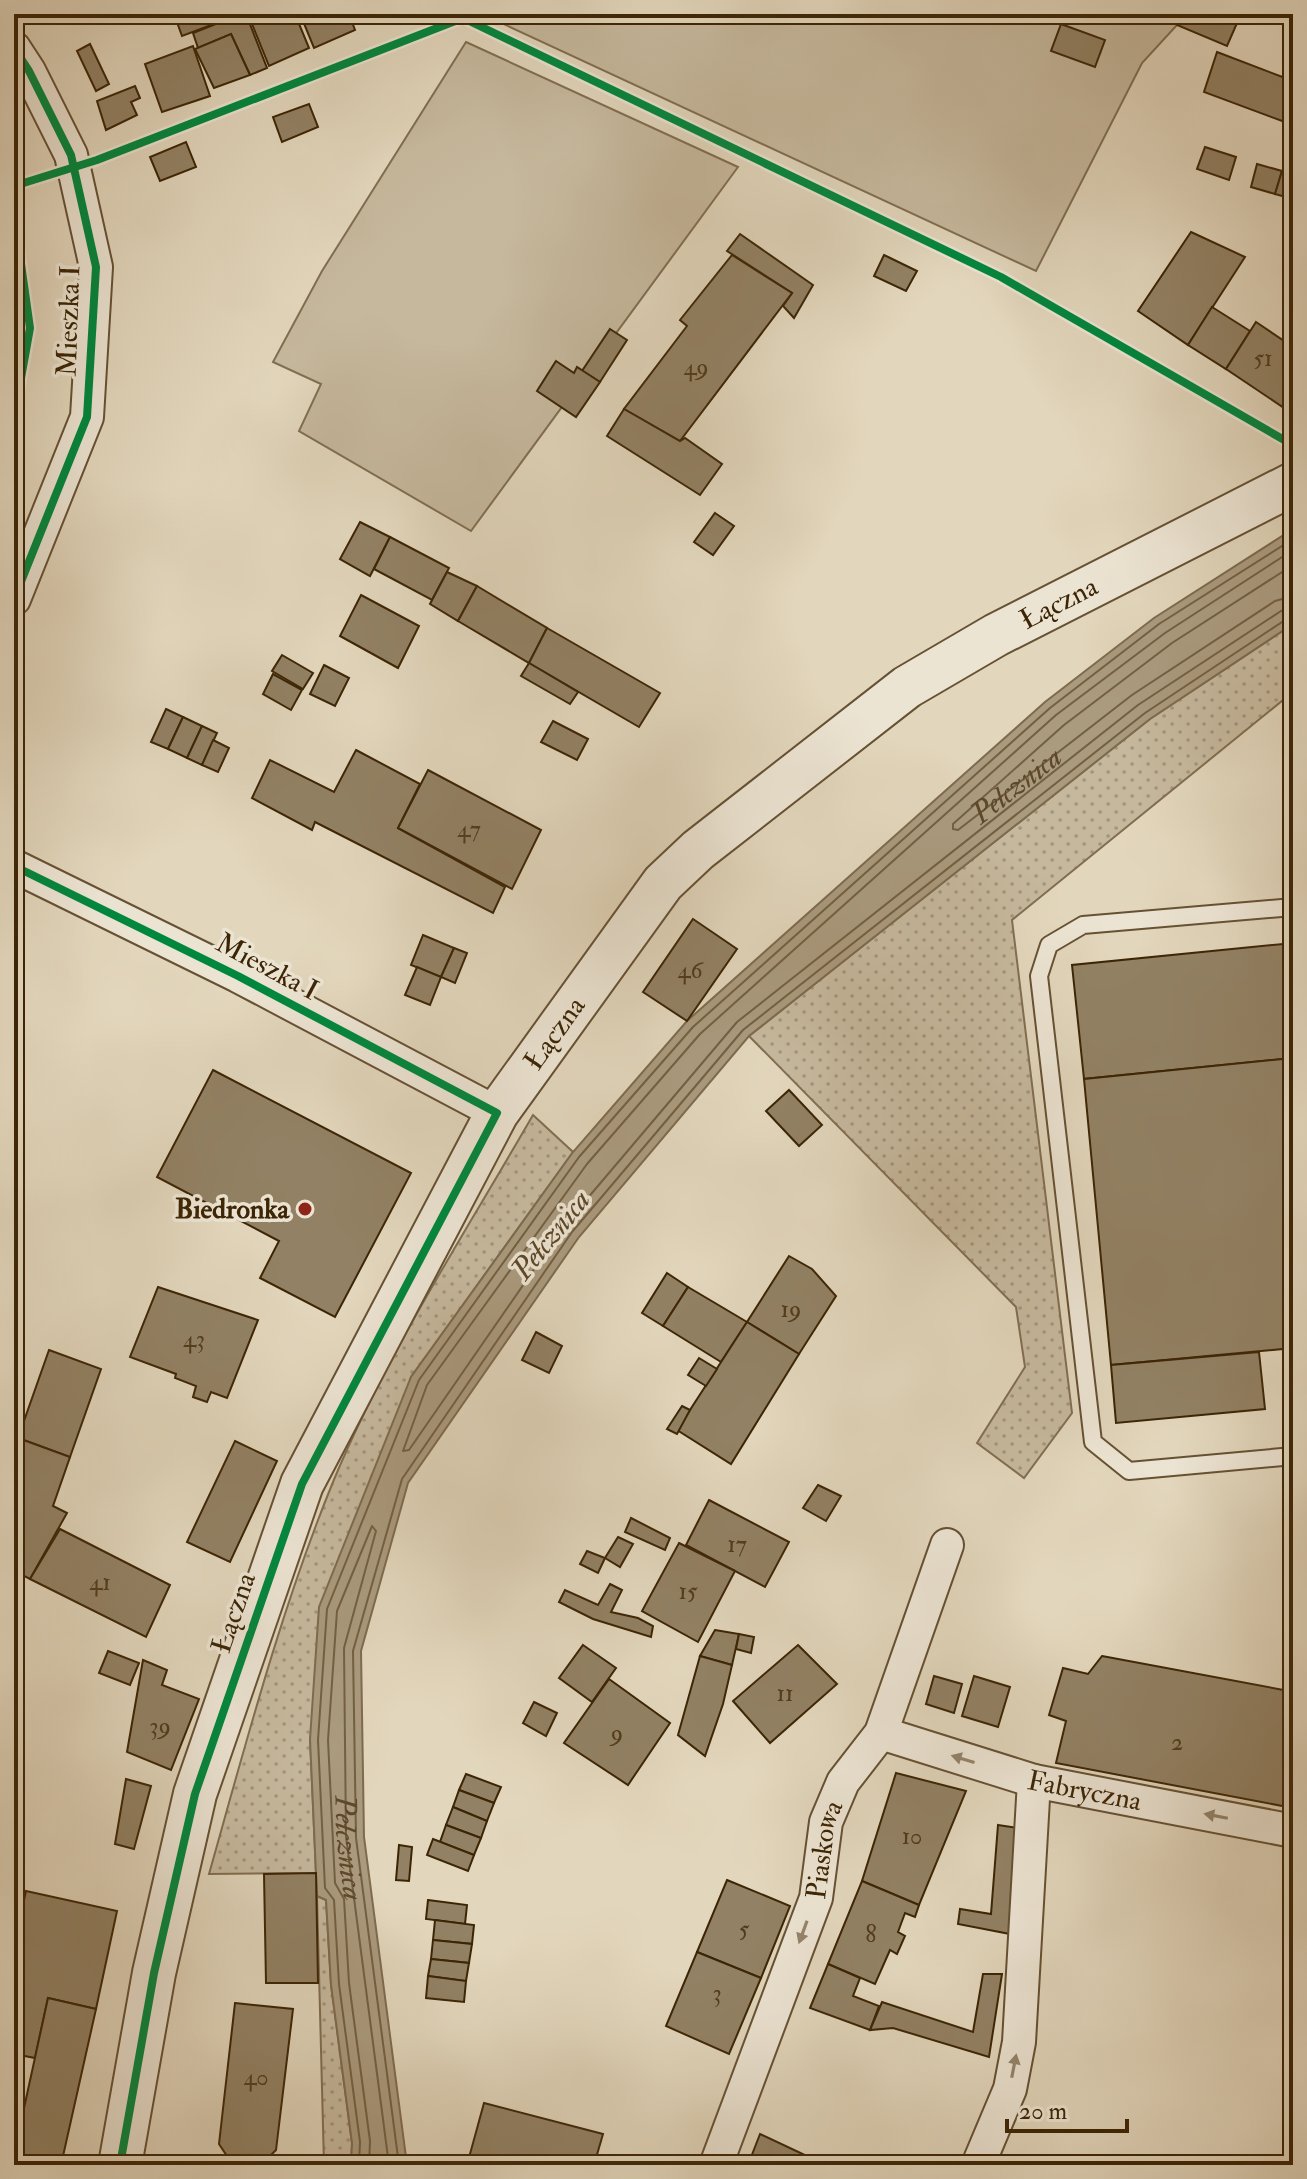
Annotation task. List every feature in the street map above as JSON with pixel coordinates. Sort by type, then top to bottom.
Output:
[{"type":"street","name":"Mieszka I","points":[[14,48],[29,71],[71,155],[96,267],[87,417],[14,599]]},
{"type":"street","name":"Łączna","points":[[120,2165],[154,1973],[195,1794],[302,1484],[497,1113],[663,883],[698,850],[907,687],[996,635],[1293,484]]},
{"type":"street","name":"Mieszka I","points":[[14,866],[238,976],[497,1113]]},
{"type":"street","name":"Piaskowa","points":[[716,2165],[816,1898],[826,1822],[843,1782],[881,1733],[947,1545]]},
{"type":"street","name":"Fabryczna","points":[[881,1733],[1034,1781],[1293,1831]]},
{"type":"street","points":[[978,2165],[1010,2089],[1019,2042],[1034,1781]]},
{"type":"lane","points":[[1291,1451],[1129,1471],[1093,1442],[1039,976],[1049,945],[1083,925],[1293,907]]},
{"type":"shaded area","points":[[482,14],[1181,14],[1177,25],[1142,63],[1036,271]]},
{"type":"shaded area","points":[[466,42],[738,167],[471,531],[299,431],[321,384],[273,362],[322,271]]},
{"type":"shaded area","points":[[1293,624],[1293,692],[1012,920],[1072,1413],[1024,1478],[977,1443],[1025,1367],[1016,1307],[749,1036],[1150,719]]},
{"type":"shaded area","points":[[533,1115],[573,1152],[411,1377],[310,1739],[316,1873],[209,1874],[281,1627],[333,1482],[401,1341]]},
{"type":"shaded area","points":[[317,1896],[326,1900],[331,1985],[352,2143],[351,2165],[324,2165]]},
{"type":"water","name":"Pełcznica","points":[[1293,529],[1293,624],[1150,719],[749,1036],[579,1237],[408,1483],[361,1651],[364,1837],[407,2165],[351,2165],[352,2143],[331,1985],[326,1900],[317,1896],[310,1739],[319,1607],[411,1377],[573,1152],[687,1021],[1045,702],[1154,618]]},
{"type":"building","points":[[40,14],[76,14],[63,22],[59,15],[47,23]]},
{"type":"building","points":[[174,14],[228,14],[230,18],[182,36]]},
{"type":"building","points":[[246,14],[267,68],[250,75],[231,34],[198,48],[193,33]]},
{"type":"building","points":[[248,14],[295,14],[309,48],[269,66]]},
{"type":"building","points":[[321,14],[349,14],[355,30],[314,48],[303,21]]},
{"type":"building","points":[[1181,14],[1241,14],[1227,46],[1177,25]]},
{"type":"building","points":[[1061,24],[1105,40],[1095,67],[1051,51]]},
{"type":"building","points":[[231,34],[250,75],[214,88],[195,49]]},
{"type":"building","points":[[90,44],[109,84],[96,91],[77,51]]},
{"type":"building","points":[[193,46],[210,96],[162,112],[145,64]]},
{"type":"building","points":[[1217,52],[1293,81],[1293,125],[1204,92]]},
{"type":"building","points":[[135,86],[140,98],[131,102],[137,115],[106,130],[97,101]]},
{"type":"building","points":[[309,104],[318,127],[282,142],[273,117]]},
{"type":"building","points":[[186,142],[196,167],[160,181],[150,157]]},
{"type":"building","points":[[1205,147],[1236,157],[1229,180],[1197,169]]},
{"type":"building","points":[[1257,164],[1282,171],[1275,194],[1251,187]]},
{"type":"building","points":[[1282,171],[1293,173],[1293,199],[1275,194]]},
{"type":"building","points":[[1191,232],[1245,257],[1188,345],[1138,311]]},
{"type":"building","points":[[740,234],[813,285],[794,318],[783,306],[792,293],[727,251]]},
{"type":"building","points":[[732,255],[792,293],[680,441],[624,409],[687,326],[680,320]]},
{"type":"building","points":[[884,255],[917,271],[906,291],[874,276]]},
{"type":"building","points":[[1212,307],[1250,331],[1226,369],[1188,345]]},
{"type":"building","points":[[1256,322],[1293,347],[1293,414],[1226,369]]},
{"type":"building","points":[[610,329],[627,340],[600,382],[582,371]]},
{"type":"building","points":[[556,361],[574,373],[577,367],[600,382],[576,417],[537,391]]},
{"type":"building","points":[[624,409],[680,441],[685,438],[722,464],[700,495],[607,436]]},
{"type":"building","points":[[715,513],[734,526],[713,555],[694,542]]},
{"type":"building","points":[[360,522],[390,537],[370,576],[340,559]]},
{"type":"building","points":[[390,537],[449,568],[432,600],[374,569]]},
{"type":"building","points":[[447,572],[477,586],[458,621],[430,604]]},
{"type":"building","points":[[477,586],[547,628],[529,663],[458,621]]},
{"type":"building","points":[[361,595],[419,626],[398,668],[340,636]]},
{"type":"building","points":[[547,628],[660,693],[639,727],[529,663]]},
{"type":"building","points":[[282,655],[313,673],[303,689],[272,671]]},
{"type":"building","points":[[529,663],[578,692],[570,704],[521,676]]},
{"type":"building","points":[[324,665],[349,678],[335,706],[310,694]]},
{"type":"building","points":[[273,674],[302,690],[291,710],[263,694]]},
{"type":"building","points":[[166,709],[183,717],[168,749],[151,742]]},
{"type":"building","points":[[183,717],[202,726],[187,758],[168,749]]},
{"type":"building","points":[[553,721],[588,739],[577,760],[541,742]]},
{"type":"building","points":[[202,726],[217,733],[202,765],[187,758]]},
{"type":"building","points":[[213,740],[229,748],[218,772],[202,765]]},
{"type":"building","points":[[356,750],[420,784],[398,828],[505,887],[493,913],[315,822],[312,830],[252,798],[270,760],[334,792]]},
{"type":"building","points":[[428,770],[541,830],[512,889],[398,828]]},
{"type":"building","points":[[693,919],[737,949],[687,1021],[643,992]]},
{"type":"building","points":[[423,935],[454,948],[441,977],[411,965]]},
{"type":"building","points":[[1293,943],[1293,1058],[1084,1079],[1072,965]]},
{"type":"building","points":[[454,948],[467,953],[455,983],[441,977]]},
{"type":"building","points":[[417,967],[441,977],[430,1005],[405,995]]},
{"type":"building","points":[[1293,1058],[1293,1348],[1111,1365],[1084,1079]]},
{"type":"building","name":"Biedronka","points":[[213,1070],[411,1173],[335,1317],[260,1278],[279,1241],[157,1177]]},
{"type":"building","points":[[789,1090],[822,1125],[799,1146],[766,1111]]},
{"type":"building","points":[[789,1256],[812,1269],[836,1296],[799,1354],[747,1322]]},
{"type":"building","points":[[667,1273],[688,1287],[663,1326],[642,1313]]},
{"type":"building","points":[[158,1287],[258,1320],[227,1398],[211,1392],[207,1402],[193,1397],[196,1386],[175,1378],[176,1374],[130,1357]]},
{"type":"building","points":[[688,1287],[747,1322],[721,1362],[663,1326]]},
{"type":"building","points":[[747,1322],[799,1354],[731,1464],[677,1430]]},
{"type":"building","points":[[536,1332],[562,1346],[549,1373],[522,1360]]},
{"type":"building","points":[[49,1350],[101,1369],[70,1457],[18,1438]]},
{"type":"building","points":[[1259,1352],[1265,1409],[1116,1423],[1111,1365]]},
{"type":"building","points":[[699,1358],[717,1369],[706,1386],[688,1375]]},
{"type":"building","points":[[682,1406],[690,1410],[677,1434],[667,1429]]},
{"type":"building","points":[[18,1438],[70,1457],[53,1506],[67,1513],[30,1579],[14,1571],[14,1448]]},
{"type":"building","points":[[235,1441],[277,1461],[230,1562],[187,1542]]},
{"type":"building","points":[[818,1485],[841,1496],[826,1521],[803,1508]]},
{"type":"building","points":[[709,1500],[789,1542],[765,1587],[686,1545]]},
{"type":"building","points":[[631,1518],[670,1538],[665,1550],[625,1532]]},
{"type":"building","points":[[60,1529],[170,1585],[146,1637],[30,1579]]},
{"type":"building","points":[[618,1537],[633,1544],[620,1567],[605,1558]]},
{"type":"building","points":[[679,1543],[735,1571],[698,1642],[642,1611]]},
{"type":"building","points":[[587,1551],[605,1558],[598,1573],[580,1564]]},
{"type":"building","points":[[610,1584],[622,1590],[611,1612],[638,1618],[653,1626],[651,1637],[593,1619],[559,1602],[565,1590],[598,1605]]},
{"type":"building","points":[[715,1630],[739,1634],[732,1665],[700,1656]]},
{"type":"building","points":[[739,1634],[754,1637],[751,1653],[736,1649]]},
{"type":"building","points":[[583,1645],[616,1668],[592,1702],[559,1678]]},
{"type":"building","points":[[798,1645],[837,1684],[770,1743],[733,1701]]},
{"type":"building","points":[[108,1651],[139,1663],[130,1685],[99,1673]]},
{"type":"building","points":[[700,1656],[732,1665],[723,1704],[705,1756],[678,1735]]},
{"type":"building","points":[[1102,1656],[1289,1691],[1290,1685],[1293,1685],[1293,1808],[1056,1763],[1066,1721],[1049,1715],[1063,1668],[1088,1674]]},
{"type":"building","points":[[143,1660],[167,1670],[162,1685],[199,1699],[171,1770],[127,1752]]},
{"type":"building","points":[[934,1676],[962,1684],[954,1713],[926,1704]]},
{"type":"building","points":[[974,1676],[1010,1687],[998,1727],[962,1716]]},
{"type":"building","points":[[609,1679],[670,1723],[628,1785],[564,1743]]},
{"type":"building","points":[[534,1702],[557,1713],[546,1736],[523,1723]]},
{"type":"building","points":[[896,1773],[966,1791],[919,1905],[862,1881]]},
{"type":"building","points":[[466,1774],[501,1787],[494,1803],[459,1790]]},
{"type":"building","points":[[126,1779],[151,1786],[134,1849],[115,1844]]},
{"type":"building","points":[[459,1790],[494,1803],[487,1821],[453,1807]]},
{"type":"building","points":[[453,1807],[487,1821],[481,1838],[446,1825]]},
{"type":"building","points":[[446,1825],[481,1838],[474,1855],[440,1842]]},
{"type":"building","points":[[998,1825],[1018,1828],[1010,1934],[958,1924],[960,1909],[991,1914]]},
{"type":"building","points":[[433,1839],[474,1855],[468,1871],[427,1855]]},
{"type":"building","points":[[399,1845],[412,1847],[409,1881],[396,1880]]},
{"type":"building","points":[[316,1873],[318,1983],[266,1983],[264,1874]]},
{"type":"building","points":[[727,1880],[790,1906],[761,1978],[697,1952]]},
{"type":"building","points":[[862,1881],[919,1905],[915,1917],[905,1913],[898,1932],[905,1936],[897,1954],[890,1950],[875,1984],[828,1964]]},
{"type":"building","points":[[26,1891],[117,1911],[96,2009],[48,1998],[35,2058],[14,2054],[14,1946]]},
{"type":"building","points":[[428,1900],[467,1905],[465,1924],[426,1919]]},
{"type":"building","points":[[435,1920],[474,1925],[472,1944],[433,1940]]},
{"type":"building","points":[[433,1940],[472,1944],[469,1963],[431,1959]]},
{"type":"building","points":[[697,1952],[761,1978],[729,2054],[666,2026]]},
{"type":"building","points":[[431,1959],[469,1963],[466,1981],[428,1976]]},
{"type":"building","points":[[828,1964],[860,1978],[853,1996],[879,2006],[870,2030],[810,2008]]},
{"type":"building","points":[[983,1974],[1002,1974],[989,2057],[893,2028],[870,2030],[882,2002],[973,2032]]},
{"type":"building","points":[[428,1976],[466,1981],[464,2002],[426,1998]]},
{"type":"building","points":[[48,1998],[96,2009],[61,2165],[14,2154]]},
{"type":"building","points":[[235,2003],[293,2009],[276,2150],[261,2165],[231,2162],[219,2144]]},
{"type":"building","points":[[484,2103],[603,2134],[594,2165],[467,2165]]},
{"type":"building","points":[[760,2134],[826,2165],[748,2165]]},
{"type":"cycle path","points":[[14,186],[97,160],[463,18],[1001,277],[1293,445]]},
{"type":"cycle path","points":[[14,48],[29,71],[71,155],[96,267],[87,417],[14,599]]},
{"type":"cycle path","points":[[14,214],[30,328],[14,417]]},
{"type":"cycle path","points":[[14,866],[238,976],[497,1113],[302,1484],[195,1794],[154,1973],[120,2165]]},
{"type":"place","name":"Biedronka","points":[[305,1209]]}]
